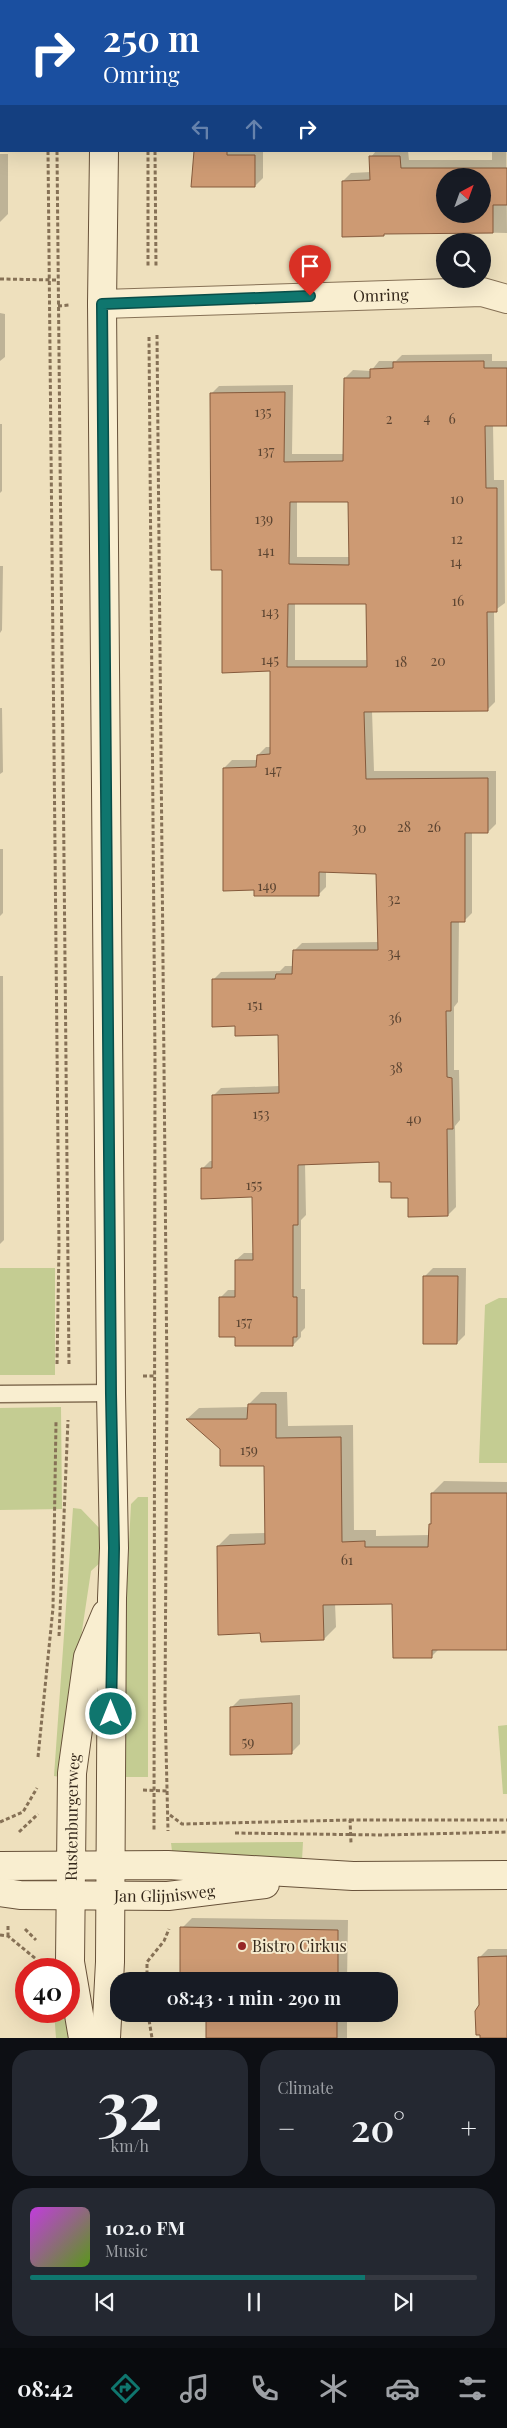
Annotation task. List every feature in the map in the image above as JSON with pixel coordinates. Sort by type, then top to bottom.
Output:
[{"type":"street","name":"Rustenburgerweg","points":[[104,152],[102,304],[111,1394],[114,1548],[110,1896],[106,2038]]},
{"type":"street","name":"Omring","points":[[102,304],[482,292],[507,299]]},
{"type":"street","name":"Rustenburgerweg","points":[[83,2038],[70,1962],[72,1774],[88,1657],[112,1598]]},
{"type":"street","name":"Jan Glijnisweg","points":[[0,1866],[71,1864],[168,1865],[329,1876],[507,1875]]},
{"type":"street","name":"Jan Glijnisweg","points":[[0,1892],[71,1896],[168,1896],[329,1876]]},
{"type":"lane","points":[[0,1394],[111,1394]]},
{"type":"path","points":[[38,1765],[53,1608],[63,1394],[59,1237],[48,152]]},
{"type":"path","points":[[57,152],[63,1394],[62,1591],[58,1641]]},
{"type":"path","points":[[148,152],[152,301],[167,1380],[165,1704],[169,1815],[168,1865]]},
{"type":"path","points":[[155,152],[152,301],[155,1060],[154,1832],[178,1832]]},
{"type":"path","points":[[0,278],[57,280]]},
{"type":"path","points":[[0,1822],[22,1812],[37,1789],[38,1781]]},
{"type":"path","points":[[19,1831],[45,1809]]},
{"type":"path","points":[[169,1815],[182,1824],[350,1820],[507,1820]]},
{"type":"path","points":[[350,1820],[351,1834]]},
{"type":"path","points":[[226,1833],[507,1832]]},
{"type":"path","points":[[147,1972],[147,1962],[169,1932],[168,1896]]},
{"type":"path","points":[[0,1935],[8,1936],[34,1958]]},
{"type":"path","points":[[149,2022],[152,2038]]},
{"type":"green space","points":[[0,1268],[55,1268],[55,1375],[0,1375]]},
{"type":"green space","points":[[499,1298],[507,1298],[507,1463],[479,1463],[485,1305]]},
{"type":"green space","points":[[61,1407],[62,1509],[0,1510],[0,1408]]},
{"type":"green space","points":[[138,1497],[148,1497],[148,1777],[117,1777],[131,1504]]},
{"type":"green space","points":[[73,1508],[81,1509],[104,1533],[103,1560],[91,1571],[60,1777],[54,1776]]},
{"type":"green space","points":[[507,1725],[507,1794],[503,1794],[498,1726]]},
{"type":"green space","points":[[303,1842],[302,1860],[172,1851],[171,1843]]},
{"type":"green space","points":[[55,2023],[67,2023],[69,2038],[56,2038]]},
{"type":"building","points":[[194,152],[227,152],[227,155],[255,155],[255,187],[191,187]]},
{"type":"building","points":[[369,156],[400,156],[401,168],[436,168],[436,223],[491,223],[491,168],[507,168],[507,205],[493,205],[493,233],[384,234],[384,236],[342,237],[342,181],[370,180]]},
{"type":"building","points":[[484,361],[484,368],[507,368],[507,426],[485,426],[486,488],[497,488],[497,612],[487,612],[488,711],[364,712],[366,779],[488,778],[488,833],[465,833],[465,922],[451,922],[451,1011],[446,1011],[447,1077],[452,1078],[453,1129],[447,1129],[448,1216],[408,1217],[408,1198],[391,1198],[391,1182],[379,1182],[379,1162],[298,1165],[298,1225],[293,1225],[293,1297],[297,1297],[297,1337],[293,1337],[293,1346],[235,1346],[235,1337],[219,1337],[219,1297],[235,1297],[235,1260],[253,1260],[252,1197],[201,1199],[201,1168],[212,1168],[212,1095],[279,1093],[278,1035],[235,1036],[235,1026],[212,1027],[212,979],[275,979],[276,974],[292,974],[293,950],[378,950],[376,874],[319,872],[319,896],[254,896],[254,890],[223,891],[223,768],[256,767],[257,755],[270,754],[270,671],[222,673],[222,570],[211,570],[210,393],[285,392],[284,462],[343,461],[344,378],[370,378],[370,369],[393,368],[393,362]],"holes":[[[290,502],[348,502],[349,565],[289,564]],[[288,604],[366,604],[367,667],[287,667]]]},
{"type":"building","points":[[423,1276],[458,1276],[457,1344],[423,1344]]},
{"type":"building","points":[[248,1404],[276,1404],[276,1438],[341,1437],[342,1542],[365,1541],[365,1547],[428,1547],[429,1524],[431,1524],[431,1493],[507,1493],[507,1650],[432,1650],[432,1658],[393,1658],[392,1604],[323,1605],[324,1640],[261,1642],[260,1633],[218,1635],[217,1546],[265,1544],[264,1466],[220,1466],[220,1449],[186,1419],[247,1419]]},
{"type":"building","points":[[292,1703],[292,1754],[230,1755],[230,1707]]},
{"type":"building","points":[[180,1927],[338,1930],[338,1972],[180,1972]]},
{"type":"building","points":[[507,1956],[507,2038],[480,2038],[480,2035],[476,2035],[475,2011],[479,2005],[478,1957]]},
{"type":"building","points":[[206,2022],[337,2022],[337,2038],[206,2038]]},
{"type":"place","name":"Bistro Cirkus","points":[[242,1946]]},
{"type":"route","points":[[111,1714],[114,1548],[111,1394],[102,304],[310,296]]}]
